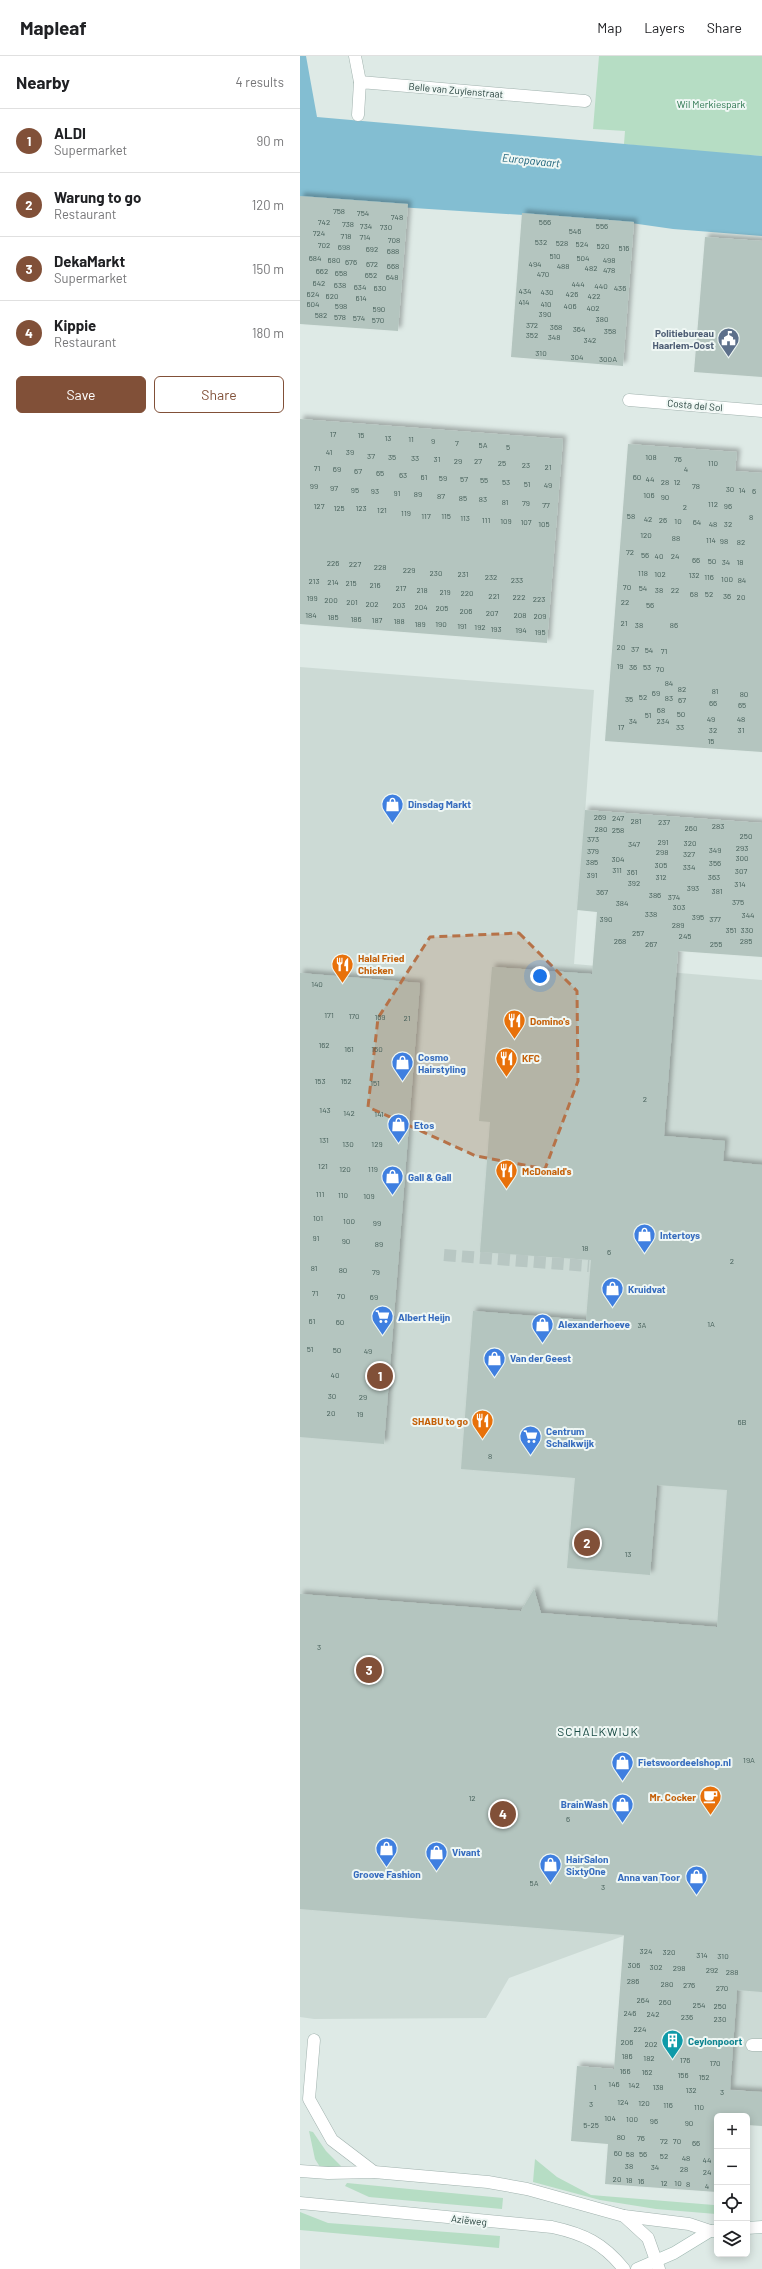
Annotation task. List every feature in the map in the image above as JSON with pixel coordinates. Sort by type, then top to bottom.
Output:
[{"type":"street","points":[[355,56],[360,82],[358,115]]},
{"type":"street","name":"Belle van Zuylenstraat","points":[[360,82],[585,102]]},
{"type":"street","name":"Costa del Sol","points":[[629,400],[762,411]]},
{"type":"street","points":[[314,2040],[309,2099],[332,2140],[374,2172]]},
{"type":"street","points":[[300,2171],[328,2174],[374,2172],[488,2182],[528,2189],[624,2216],[689,2224],[714,2231]]},
{"type":"street","name":"Aziëweg","points":[[300,2203],[552,2227],[577,2233],[601,2245],[624,2269]]},
{"type":"street","points":[[624,2216],[648,2238],[658,2265]]},
{"type":"street","points":[[750,2228],[762,2227]]},
{"type":"street","points":[[637,2269],[658,2265],[714,2231]]},
{"type":"highlighted area","points":[[519,933],[577,991],[578,1081],[545,1169],[476,1156],[368,1107],[378,1018],[430,937]]},
{"type":"shaded area","name":"Centrum Schalkwijk","points":[[300,667],[594,690],[574,964],[762,980],[762,2093],[722,2088],[626,1935],[509,1978],[486,2018],[314,2019],[300,2017]]},
{"type":"green space","name":"Wil Merkiespark","points":[[599,56],[762,56],[762,156],[676,150],[624,144],[625,131],[593,129]]},
{"type":"green space","points":[[309,2131],[313,2132],[326,2151],[341,2166],[341,2169],[320,2167],[315,2159]]},
{"type":"green space","points":[[535,2159],[557,2177],[591,2195],[714,2205],[714,2214],[656,2209],[600,2200],[533,2182]]},
{"type":"green space","points":[[347,2183],[503,2198],[502,2209],[369,2197],[345,2186]]},
{"type":"green space","points":[[300,2212],[328,2223],[500,2236],[499,2248],[300,2230]]},
{"type":"water","name":"Europavaart","points":[[300,56],[306,56],[317,117],[762,156],[762,236],[673,229],[617,221],[367,205],[300,199]]},
{"type":"building","points":[[300,196],[408,204],[398,331],[300,324]]},
{"type":"building","points":[[522,213],[634,222],[623,366],[511,357]]},
{"type":"building","points":[[705,237],[762,241],[762,377],[694,372]]},
{"type":"building","points":[[300,419],[563,439],[547,643],[300,624]]},
{"type":"building","points":[[628,444],[737,452],[735,471],[762,473],[762,752],[605,741]]},
{"type":"building","name":"Centrum Schalkwijk","points":[[585,810],[762,823],[762,957],[678,951],[664,1136],[725,1141],[723,1161],[762,1165],[762,1992],[737,1990],[730,2090],[762,2092],[762,2126],[750,2125],[750,2113],[714,2113],[714,2192],[605,2184],[608,2144],[571,2141],[577,2066],[614,2069],[624,1935],[300,1909],[300,1594],[521,1611],[534,1589],[541,1613],[717,1627],[727,1490],[657,1485],[650,1575],[567,1568],[575,1478],[461,1469],[473,1311],[586,1320],[591,1260],[480,1252],[490,1122],[479,1121],[492,967],[592,974],[597,912],[577,910]]},
{"type":"building","points":[[300,973],[420,983],[384,1444],[300,1437]]},
{"type":"tunnel","points":[[444,1255],[589,1266]]},
{"type":"place","name":"Politiebureau Haarlem-Oost","points":[[729,358]]},
{"type":"place","name":"Dinsdag Markt","points":[[392,824]]},
{"type":"place","name":"Halal Fried Chicken","points":[[343,984]]},
{"type":"place","name":"Domino's","points":[[514,1040]]},
{"type":"place","name":"KFC","points":[[506,1078]]},
{"type":"place","name":"Cosmo Hairstyling","points":[[403,1082]]},
{"type":"place","name":"Etos","points":[[398,1144]]},
{"type":"place","name":"McDonald's","points":[[506,1190]]},
{"type":"place","name":"Gall & Gall","points":[[393,1196]]},
{"type":"place","name":"Intertoys","points":[[644,1254]]},
{"type":"place","name":"Kruidvat","points":[[612,1308]]},
{"type":"place","name":"Albert Heijn","points":[[383,1336]]},
{"type":"place","name":"Alexanderhoeve","points":[[543,1344]]},
{"type":"place","name":"ALDI","points":[[380,1376]]},
{"type":"place","name":"Van der Geest","points":[[495,1378]]},
{"type":"place","name":"SHABU to go","points":[[483,1440]]},
{"type":"place","name":"Centrum Schalkwijk","points":[[531,1456]]},
{"type":"place","name":"Warung to go","points":[[587,1543]]},
{"type":"place","name":"DekaMarkt","points":[[369,1670]]},
{"type":"place","name":"Fietsvoordeelshop.nl","points":[[622,1782]]},
{"type":"place","name":"Kippie","points":[[503,1814]]},
{"type":"place","name":"Mr. Cocker","points":[[711,1816]]},
{"type":"place","name":"BrainWash","points":[[623,1824]]},
{"type":"place","name":"Groove Fashion","points":[[387,1868]]},
{"type":"place","name":"Vivant","points":[[437,1872]]},
{"type":"place","name":"HairSalon SixtyOne","points":[[550,1884]]},
{"type":"place","name":"Anna van Toor","points":[[696,1896]]},
{"type":"place","name":"Ceylonpoort","points":[[673,2060]]},
{"type":"district","name":"SCHALKWIJK","points":[[598,1731]]}]
